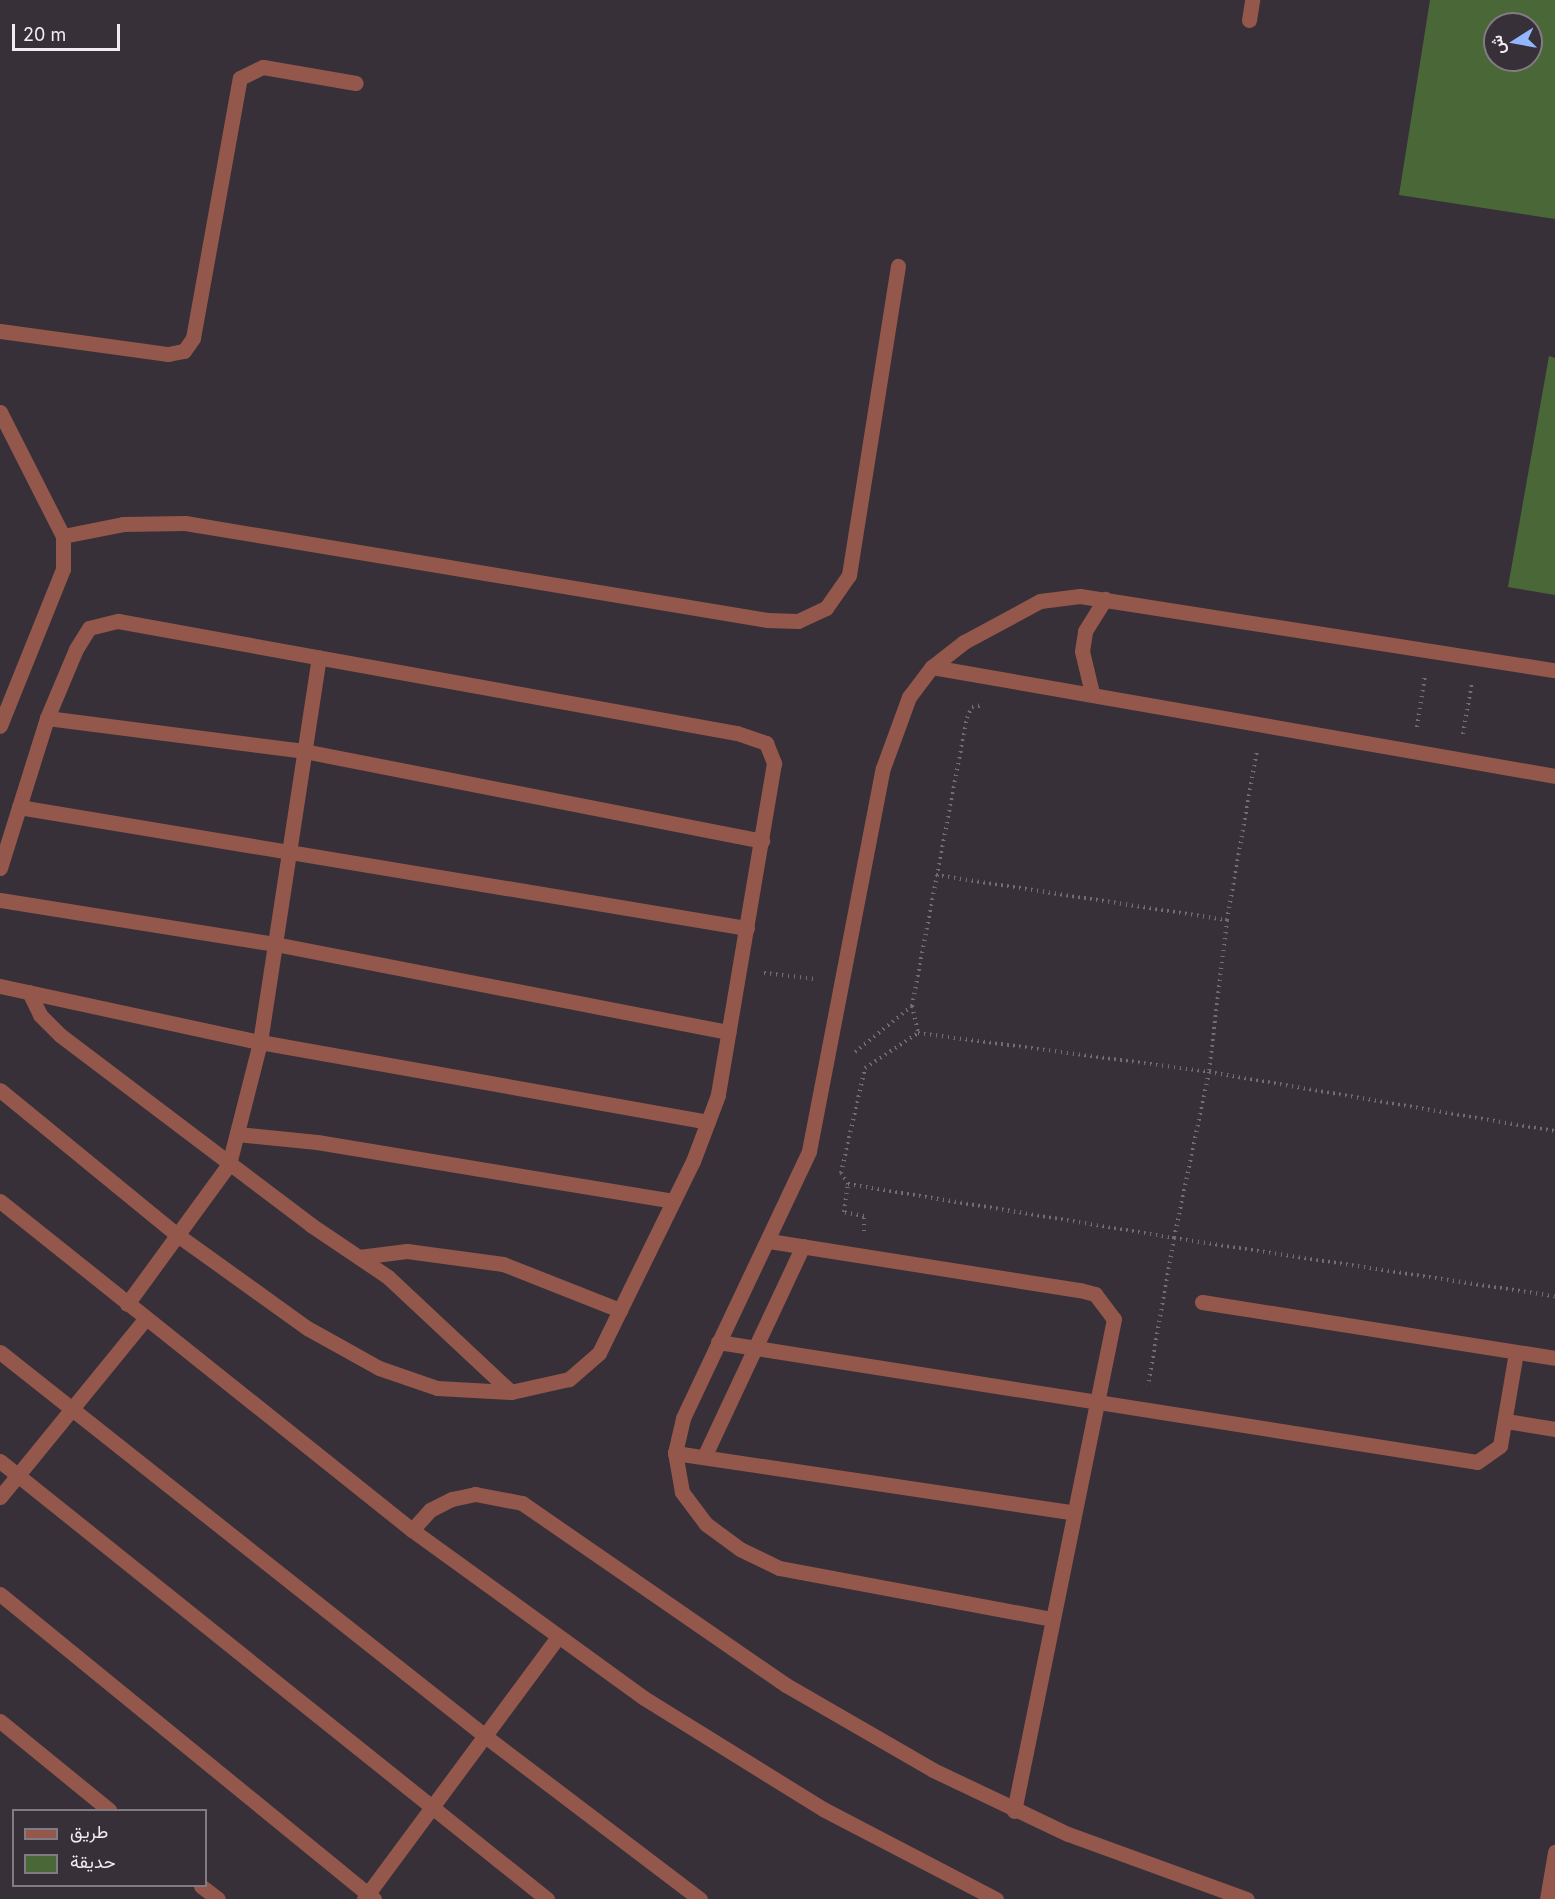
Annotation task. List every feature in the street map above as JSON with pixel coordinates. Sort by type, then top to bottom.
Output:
[{"type":"lane","points":[[1249,20],[1252,0]]},
{"type":"lane","points":[[0,331],[168,354],[184,351],[193,338],[240,78],[263,67],[356,82]]},
{"type":"lane","points":[[63,536],[123,524],[185,524],[767,620],[798,621],[826,608],[849,574],[898,266]]},
{"type":"lane","points":[[0,412],[63,536],[63,570],[0,726]]},
{"type":"lane","points":[[1052,1619],[779,1568],[740,1549],[706,1524],[682,1492],[675,1453],[683,1418],[769,1241],[809,1151],[831,1051],[886,759],[909,697],[932,667],[964,642],[1040,602],[1080,596],[1555,670]]},
{"type":"lane","points":[[1092,693],[1082,651],[1085,631],[1106,599]]},
{"type":"lane","points":[[0,868],[47,718],[89,628],[118,621],[737,733],[766,743],[774,763],[718,1095],[673,1201],[599,1353],[568,1379],[511,1392],[437,1388],[379,1368],[307,1328],[176,1234],[0,1090]]},
{"type":"lane","points":[[127,1304],[229,1164],[260,1042],[319,657]]},
{"type":"lane","points":[[932,667],[1092,693],[1555,776]]},
{"type":"lane","points":[[47,718],[304,751],[762,841]]},
{"type":"lane","points":[[19,807],[747,928]]},
{"type":"lane","points":[[0,900],[275,944],[729,1032]]},
{"type":"lane","points":[[0,986],[260,1042],[708,1122]]},
{"type":"lane","points":[[29,992],[40,1015],[60,1035],[229,1164],[388,1277],[511,1392]]},
{"type":"lane","points":[[237,1134],[317,1142],[673,1201]]},
{"type":"lane","points":[[0,1201],[412,1530],[558,1637],[732,1755],[843,1820],[996,1899]]},
{"type":"lane","points":[[769,1241],[1095,1294],[1114,1319],[1072,1512],[1014,1811]]},
{"type":"lane","points":[[704,1457],[803,1246]]},
{"type":"lane","points":[[359,1257],[407,1251],[503,1264],[620,1310]]},
{"type":"lane","points":[[1202,1302],[1555,1358]]},
{"type":"lane","points":[[0,1497],[145,1319]]},
{"type":"lane","points":[[718,1342],[1471,1462],[1491,1457],[1500,1446],[1506,1421],[1515,1352]]},
{"type":"lane","points":[[0,1352],[70,1411],[485,1736],[700,1899]]},
{"type":"lane","points":[[1506,1421],[1555,1429]]},
{"type":"lane","points":[[675,1453],[1072,1512]]},
{"type":"lane","points":[[0,1461],[547,1899]]},
{"type":"lane","points":[[412,1530],[430,1510],[459,1497],[499,1495],[522,1503],[786,1685],[1014,1811],[1137,1863],[1247,1899]]},
{"type":"lane","points":[[0,1594],[368,1897],[558,1637]]},
{"type":"lane","points":[[0,1721],[108,1809]]},
{"type":"lane","points":[[1547,1899],[1555,1852]]},
{"type":"lane","points":[[202,1887],[218,1899]]},
{"type":"path","points":[[1413,750],[1428,650]]},
{"type":"path","points":[[1459,759],[1476,658]]},
{"type":"path","points":[[918,1034],[912,1006],[967,718],[972,706],[987,704]]},
{"type":"path","points":[[1144,1411],[1174,1238],[1209,1072],[1227,920],[1263,724]]},
{"type":"path","points":[[1245,748],[1268,752]]},
{"type":"path","points":[[936,874],[1227,920]]},
{"type":"path","points":[[739,970],[844,982]]},
{"type":"path","points":[[831,1051],[859,1052],[912,1006]]},
{"type":"path","points":[[863,1256],[864,1216],[844,1212],[848,1184],[841,1173],[865,1068],[918,1034],[1209,1072],[1555,1131]]},
{"type":"path","points":[[848,1184],[1174,1238],[1555,1296]]},
{"type":"green space","points":[[1430,0],[1555,0],[1555,219],[1399,195]]},
{"type":"green space","points":[[1549,356],[1555,358],[1555,595],[1508,587]]}]
